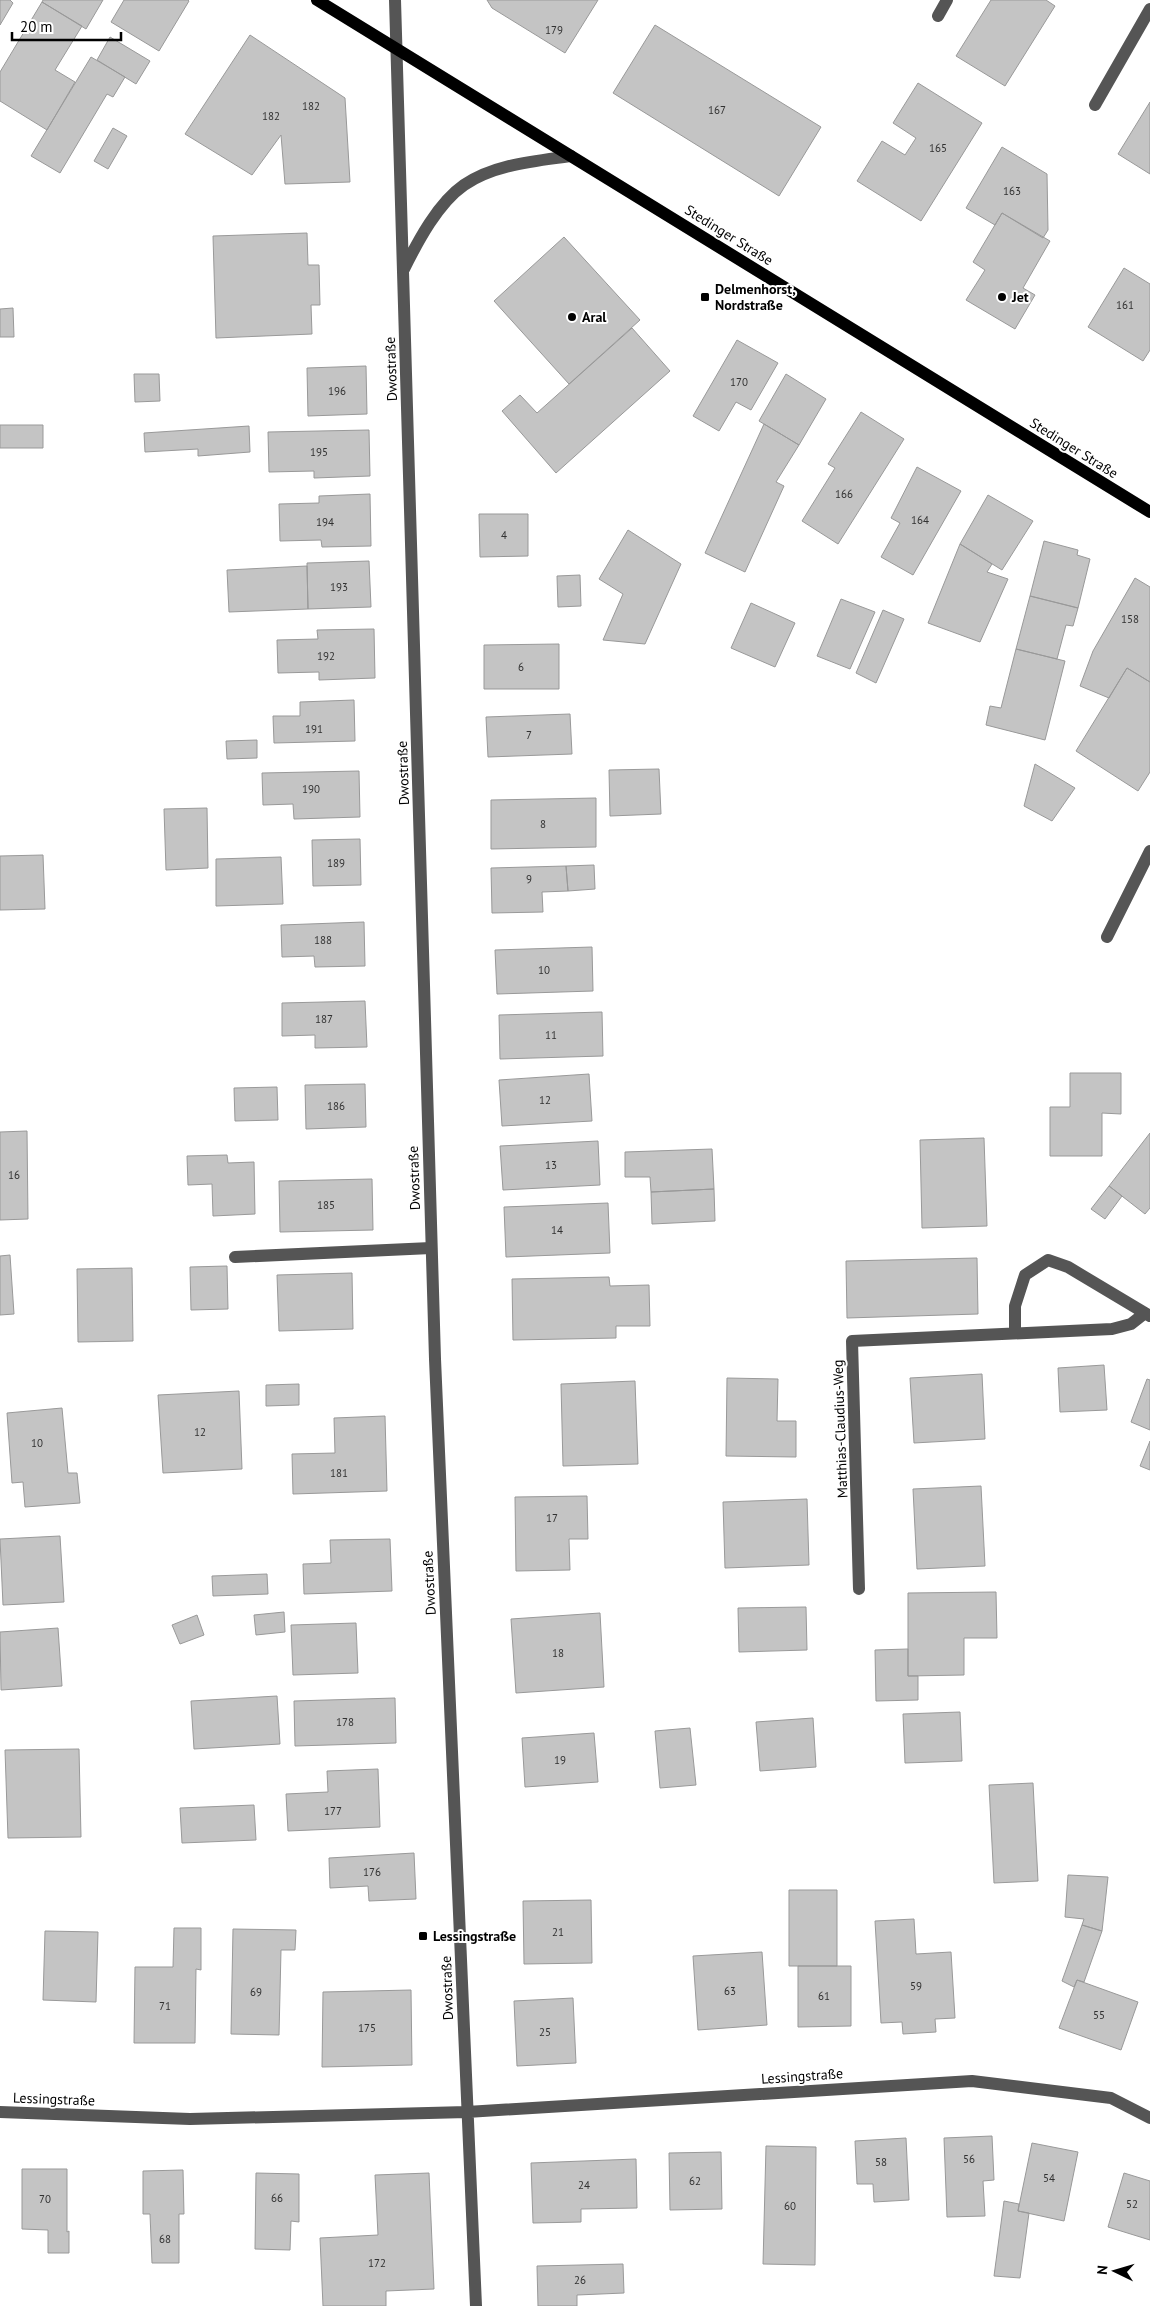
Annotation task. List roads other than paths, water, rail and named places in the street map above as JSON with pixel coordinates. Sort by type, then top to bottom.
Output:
[{"type":"main road","name":"Stedinger Straße","points":[[317,0],[1150,512]]},
{"type":"street","name":"Dwostraße","points":[[395,0],[431,1248],[476,2306]]},
{"type":"street","points":[[938,16],[948,0]]},
{"type":"street","points":[[1095,105],[1150,9]]},
{"type":"street","points":[[403,272],[419,240],[437,213],[463,185],[493,170],[571,156]]},
{"type":"street","points":[[1107,937],[1150,850]]},
{"type":"street","points":[[235,1257],[431,1248]]},
{"type":"street","name":"Matthias-Claudius-Weg","points":[[1015,1333],[1015,1306],[1025,1275],[1048,1260],[1068,1267],[1148,1315]]},
{"type":"street","name":"Matthias-Claudius-Weg","points":[[859,1589],[852,1341],[1112,1329],[1131,1324],[1148,1315]]},
{"type":"street","name":"Lessingstraße","points":[[0,2112],[190,2119],[467,2112],[972,2081],[1110,2098],[1150,2118]]},
{"type":"place","name":"Delmenhorst, Nordstraße","points":[[705,297]]},
{"type":"place","name":"Jet","points":[[1002,297]]},
{"type":"place","name":"Aral","points":[[572,317]]},
{"type":"place","name":"Lessingstraße","points":[[423,1936]]}]
